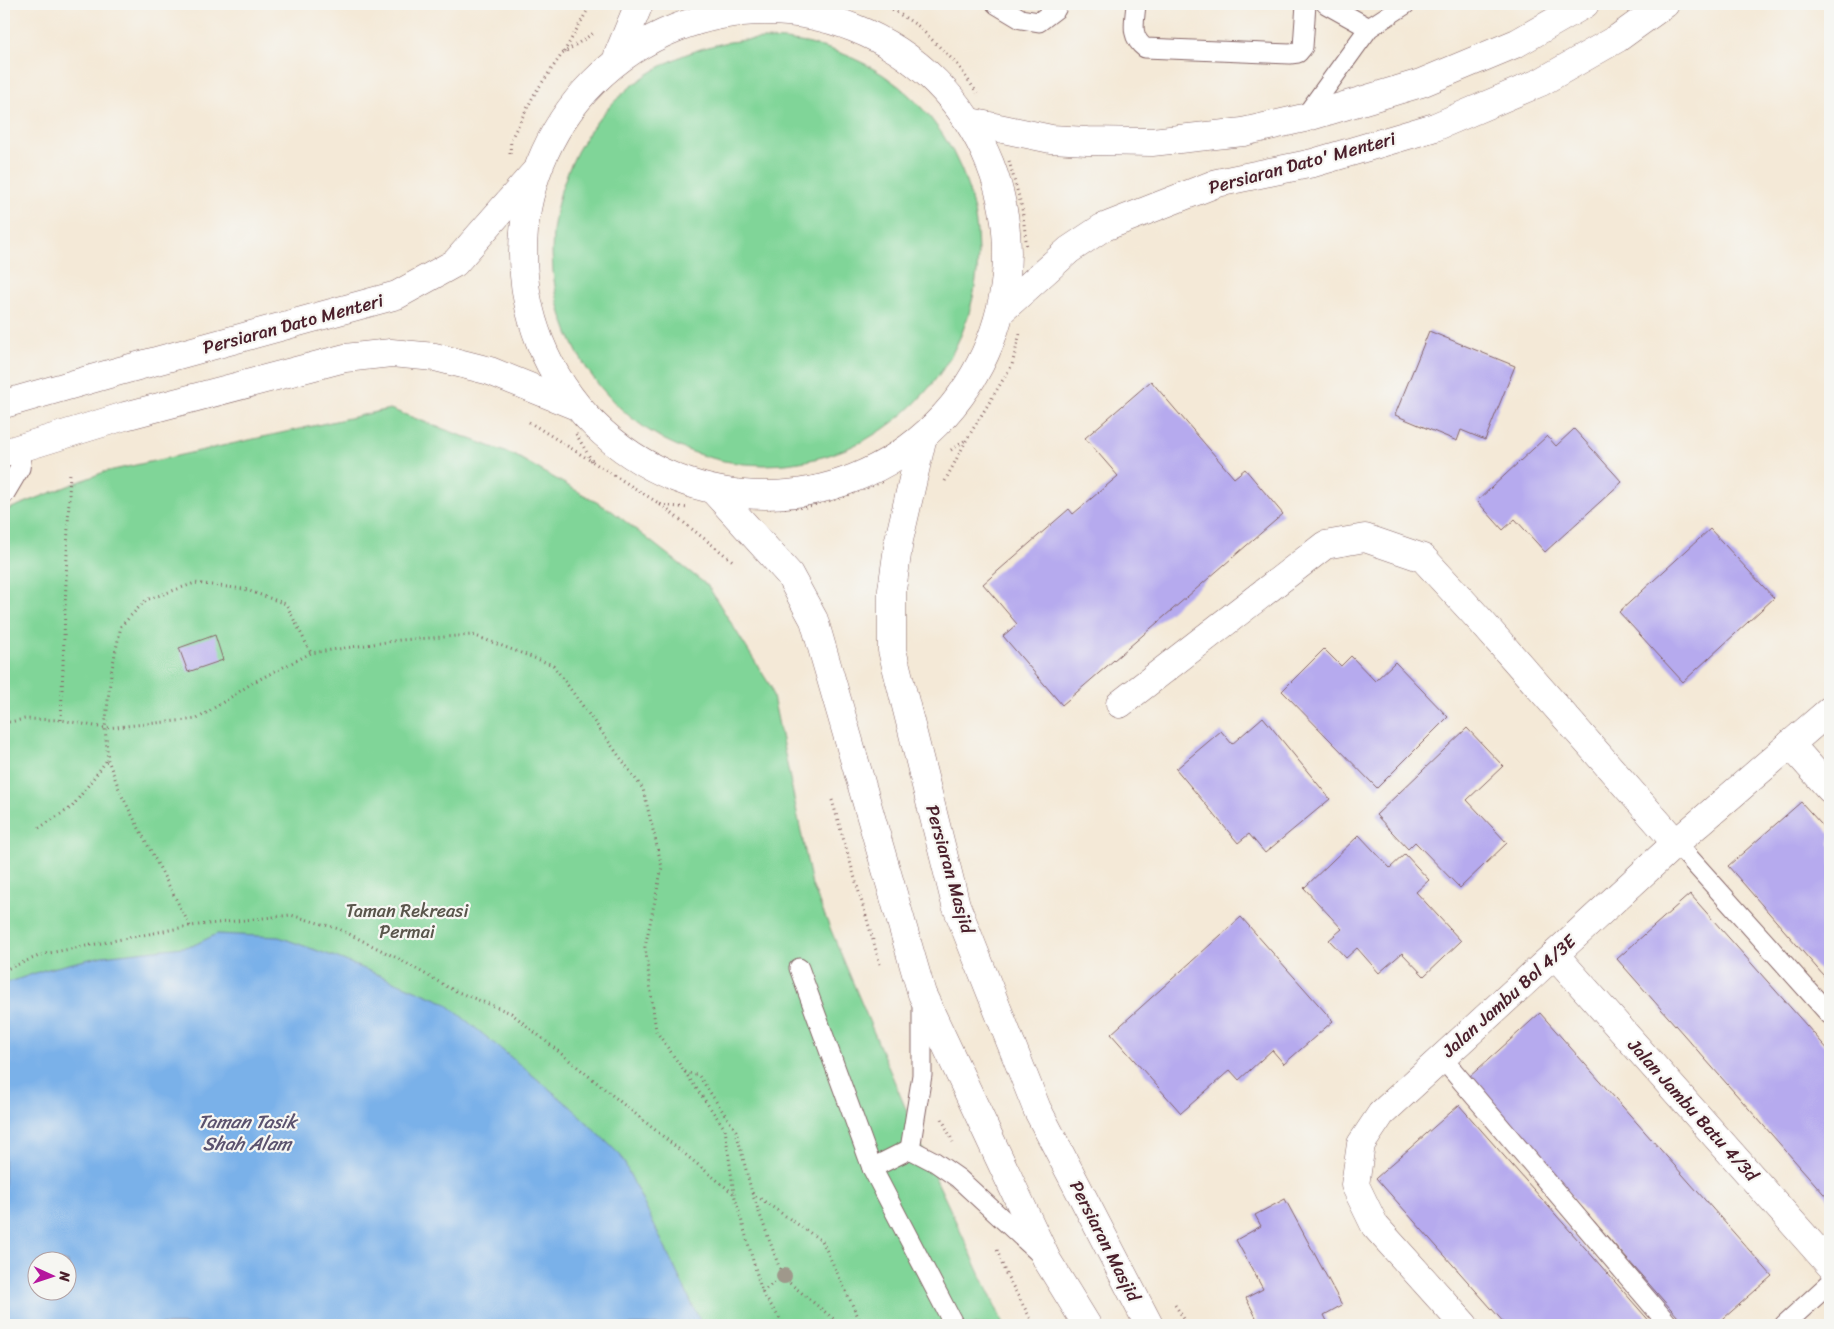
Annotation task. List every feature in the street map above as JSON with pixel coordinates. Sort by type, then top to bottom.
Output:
[{"type":"main road","points":[[970,122],[1051,138],[1087,142],[1152,142],[1243,132],[1304,118],[1421,83],[1517,44],[1585,4]]},
{"type":"main road","name":"Persiaran Dato' Menteri","points":[[1002,310],[1069,250],[1102,228],[1217,183],[1313,163],[1435,127],[1541,82],[1618,38],[1665,4]]},
{"type":"main road","points":[[618,54],[683,24],[742,10],[806,7],[869,32],[926,70],[970,122],[998,181],[1009,245],[1002,310],[972,382],[922,440],[859,479],[788,497],[722,501]]},
{"type":"main road","points":[[564,400],[543,351],[526,292],[524,230],[538,169],[574,104],[618,54],[637,9]]},
{"type":"main road","name":"Persiaran Dato Menteri","points":[[4,404],[397,295],[455,263],[538,169]]},
{"type":"main road","points":[[16,456],[125,416],[345,358],[391,353],[435,357],[490,371],[564,400],[637,461],[722,501],[789,574],[814,620],[922,994],[1047,1260],[1087,1325]]},
{"type":"main road","name":"Persiaran Masjid","points":[[922,440],[899,540],[892,590],[892,650],[956,905],[1037,1109],[1149,1325]]},
{"type":"main road","points":[[1120,704],[1325,545],[1365,538],[1423,558],[1487,627],[1676,843]]},
{"type":"main road","name":"Jalan Jambu Bol 4/3E","points":[[1464,1325],[1375,1226],[1355,1185],[1360,1144],[1381,1114],[1676,843],[1830,710]]},
{"type":"main road","points":[[1790,744],[1830,788]]},
{"type":"main road","name":"Jalan Jambu Batu 4/3d","points":[[1555,955],[1830,1265]]},
{"type":"lane","points":[[996,4],[1021,19],[1039,22],[1056,9],[1058,4]]},
{"type":"lane","points":[[1136,4],[1134,34],[1137,43],[1145,48],[1290,54],[1298,53],[1304,46],[1306,4]]},
{"type":"lane","points":[[1326,4],[1369,28]]},
{"type":"lane","points":[[1304,118],[1369,28],[1406,4]]},
{"type":"lane","points":[[4,495],[16,456]]},
{"type":"lane","points":[[1676,843],[1830,1015]]},
{"type":"lane","points":[[799,968],[872,1168],[954,1325]]},
{"type":"lane","points":[[910,1149],[922,1075],[922,994]]},
{"type":"lane","points":[[1442,1058],[1669,1325]]},
{"type":"lane","points":[[872,1168],[910,1149]]},
{"type":"lane","points":[[910,1149],[935,1162],[958,1178],[1047,1260]]},
{"type":"lane","points":[[1784,1325],[1830,1283]]},
{"type":"path","points":[[591,4],[562,54],[535,94],[511,139],[510,200],[513,280],[520,320],[533,355],[564,400],[592,461]]},
{"type":"path","points":[[884,4],[918,26],[958,65],[998,128],[1022,208],[1027,247],[1026,288],[1020,336],[1012,365],[967,439],[945,482]]},
{"type":"path","points":[[562,54],[592,34],[637,9]]},
{"type":"path","points":[[525,419],[660,504],[735,562]]},
{"type":"path","points":[[660,504],[686,508],[722,501],[805,507],[840,498],[915,469],[936,460],[967,439]]},
{"type":"path","points":[[61,720],[70,471]]},
{"type":"path","points":[[190,926],[121,794],[108,760],[105,728],[111,673],[120,626],[146,600],[195,583],[244,589],[286,604],[311,653]]},
{"type":"path","points":[[4,723],[25,719],[61,720],[105,728],[197,718],[254,682],[311,653],[400,640],[473,635],[553,665],[642,789],[662,867],[645,947],[656,1031],[725,1129],[734,1194],[762,1292],[784,1325]]},
{"type":"path","points":[[40,828],[72,807],[108,760]]},
{"type":"path","points":[[831,796],[873,945],[883,973]]},
{"type":"path","points":[[4,970],[44,954],[190,926],[291,915],[339,930],[397,958],[453,990],[511,1012],[734,1194]]},
{"type":"path","points":[[684,1072],[699,1076],[736,1130],[752,1193],[781,1272],[780,1278],[762,1292]]},
{"type":"path","points":[[922,1075],[954,1145]]},
{"type":"path","points":[[752,1193],[822,1241],[862,1325]]},
{"type":"path","points":[[994,1244],[1005,1272],[1034,1325]]},
{"type":"path","points":[[781,1272],[788,1276],[786,1280]]},
{"type":"path","points":[[780,1278],[786,1280],[841,1325]]},
{"type":"path","points":[[1173,1301],[1188,1325]]},
{"type":"green space","points":[[765,39],[807,43],[846,55],[883,75],[915,102],[942,134],[962,171],[974,210],[978,252],[974,294],[962,333],[942,370],[915,402],[883,429],[846,449],[807,461],[765,465],[723,461],[684,449],[647,429],[615,402],[588,370],[568,333],[556,294],[552,252],[556,210],[568,171],[588,134],[615,102],[647,75],[684,55],[723,43]]},
{"type":"green space","name":"Taman Rekreasi Permai","points":[[390,409],[516,456],[612,511],[708,586],[771,687],[812,885],[929,1164],[1004,1325],[4,1325],[4,511],[104,472]]},
{"type":"water","name":"Taman Tasik Shah Alam","points":[[217,934],[279,937],[338,958],[444,1002],[571,1107],[621,1156],[702,1325],[4,1325],[4,984],[44,970],[102,956],[192,946]]},
{"type":"building","points":[[1429,331],[1515,366],[1485,440],[1461,430],[1457,441],[1395,415]]},
{"type":"building","points":[[1151,381],[1234,478],[1245,469],[1283,514],[1062,705],[1003,636],[1017,624],[983,584],[1069,509],[1073,514],[1118,476],[1085,438]]},
{"type":"building","points":[[1574,429],[1622,482],[1545,552],[1515,519],[1503,530],[1477,501],[1547,436],[1556,446]]},
{"type":"building","points":[[1710,529],[1774,598],[1683,682],[1619,612]]},
{"type":"building","points":[[215,635],[223,660],[188,672],[179,648]]},
{"type":"building","points":[[1324,649],[1341,666],[1351,656],[1375,681],[1395,662],[1448,717],[1377,788],[1282,691]]},
{"type":"building","points":[[1263,717],[1330,799],[1265,853],[1249,834],[1238,843],[1176,769],[1221,731],[1232,744]]},
{"type":"building","points":[[1467,728],[1503,766],[1467,800],[1507,843],[1460,888],[1415,842],[1408,849],[1376,815]]},
{"type":"building","points":[[1801,802],[1830,834],[1830,983],[1728,866]]},
{"type":"building","points":[[1359,835],[1390,868],[1405,854],[1429,880],[1416,892],[1461,941],[1424,976],[1402,953],[1379,973],[1357,948],[1346,958],[1329,940],[1342,929],[1304,888]]},
{"type":"building","points":[[1690,894],[1830,1052],[1830,1201],[1617,959]]},
{"type":"building","points":[[1241,917],[1333,1021],[1284,1064],[1272,1050],[1239,1080],[1230,1070],[1181,1113],[1111,1034]]},
{"type":"building","points":[[1540,1013],[1772,1276],[1716,1325],[1685,1325],[1468,1078]]},
{"type":"building","points":[[1459,1105],[1653,1325],[1506,1325],[1376,1178]]},
{"type":"building","points":[[1285,1199],[1342,1305],[1324,1315],[1329,1325],[1260,1325],[1246,1298],[1263,1289],[1236,1240],[1261,1226],[1255,1215]]}]
